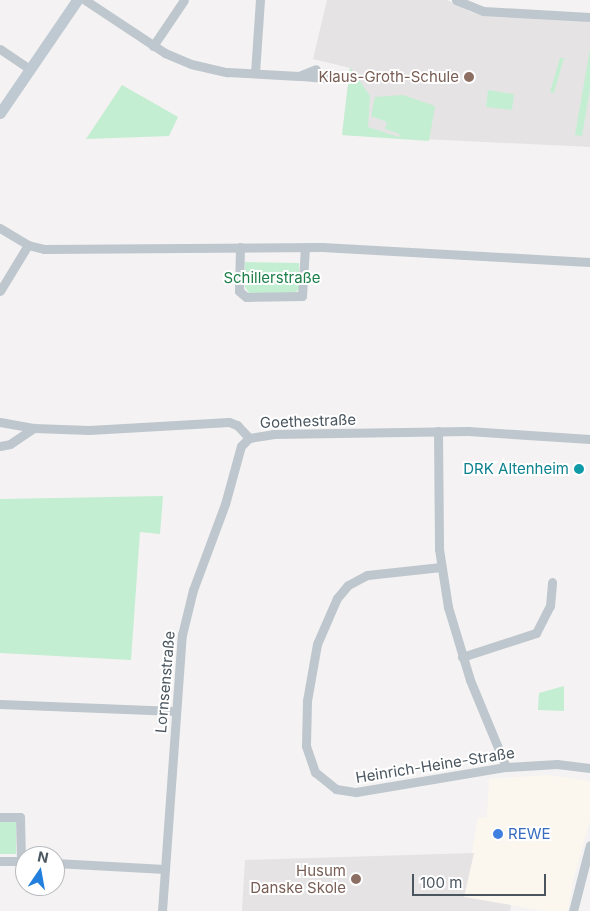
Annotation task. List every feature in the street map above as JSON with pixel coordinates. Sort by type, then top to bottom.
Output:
[{"type":"street","points":[[0,113],[77,0]]},
{"type":"street","points":[[85,0],[153,46],[177,59],[206,68],[324,78]]},
{"type":"street","points":[[153,46],[184,0]]},
{"type":"street","points":[[255,73],[260,0]]},
{"type":"street","points":[[456,0],[483,12],[590,17]]},
{"type":"street","points":[[0,49],[30,69]]},
{"type":"street","points":[[299,76],[316,69]]},
{"type":"street","points":[[0,228],[28,245],[53,249],[306,247],[590,262]]},
{"type":"street","points":[[0,291],[28,245]]},
{"type":"street","points":[[240,247],[239,291],[246,297],[302,296],[306,247]]},
{"type":"street","name":"Goethestraße","points":[[0,422],[34,428],[111,430],[229,422],[239,426],[249,438],[273,434],[438,431],[507,432],[590,439]]},
{"type":"street","points":[[0,446],[10,444],[34,428]]},
{"type":"street","points":[[438,431],[441,567],[462,657],[506,767]]},
{"type":"street","name":"Lornsenstraße","points":[[162,911],[180,651],[189,603],[225,504],[241,446],[249,438]]},
{"type":"street","name":"Heinrich-Heine-Straße","points":[[441,567],[368,574],[348,585],[336,598],[322,629],[311,670],[306,722],[308,757],[321,778],[336,789],[349,792],[506,767],[557,764],[590,768]]},
{"type":"street","points":[[462,657],[536,633],[548,611],[552,582]]},
{"type":"street","points":[[0,704],[175,711]]},
{"type":"street","points":[[0,817],[20,816],[22,846]]},
{"type":"street","points":[[574,911],[590,845]]},
{"type":"street","points":[[0,861],[15,861]]},
{"type":"street","points":[[65,864],[165,869]]},
{"type":"shaded area","name":"Klaus-Groth-Schule","points":[[327,0],[447,0],[471,12],[495,16],[590,20],[590,147],[342,135],[350,68],[313,59]]},
{"type":"shaded area","points":[[547,775],[590,781],[590,821],[573,880],[568,911],[543,911],[464,897],[478,818],[487,817],[489,779]]},
{"type":"shaded area","name":"Husum Danske Skole","points":[[474,853],[464,897],[511,905],[510,911],[242,911],[245,860]]},
{"type":"green space","points":[[590,49],[590,89],[582,136],[575,135]]},
{"type":"green space","points":[[560,58],[564,58],[554,93],[550,92]]},
{"type":"green space","points":[[350,67],[370,96],[368,127],[399,137],[400,134],[385,129],[387,122],[371,116],[375,97],[403,95],[435,106],[429,141],[342,135]]},
{"type":"green space","points":[[122,85],[178,117],[169,136],[86,139]]},
{"type":"green space","points":[[488,90],[514,94],[512,110],[486,107]]},
{"type":"green space","name":"Schillerstraße","points":[[245,262],[299,263],[299,289],[294,294],[249,293],[245,287]]},
{"type":"green space","points":[[163,496],[160,534],[140,532],[131,660],[0,653],[0,499]]},
{"type":"green space","points":[[564,686],[564,711],[538,710],[539,693]]},
{"type":"green space","points":[[0,820],[16,820],[15,854],[0,854]]},
{"type":"place","name":"Klaus-Groth-Schule","points":[[469,77]]},
{"type":"place","name":"DRK Altenheim","points":[[579,469]]},
{"type":"place","name":"REWE","points":[[498,834]]},
{"type":"place","name":"Husum Danske Skole","points":[[356,879]]}]
